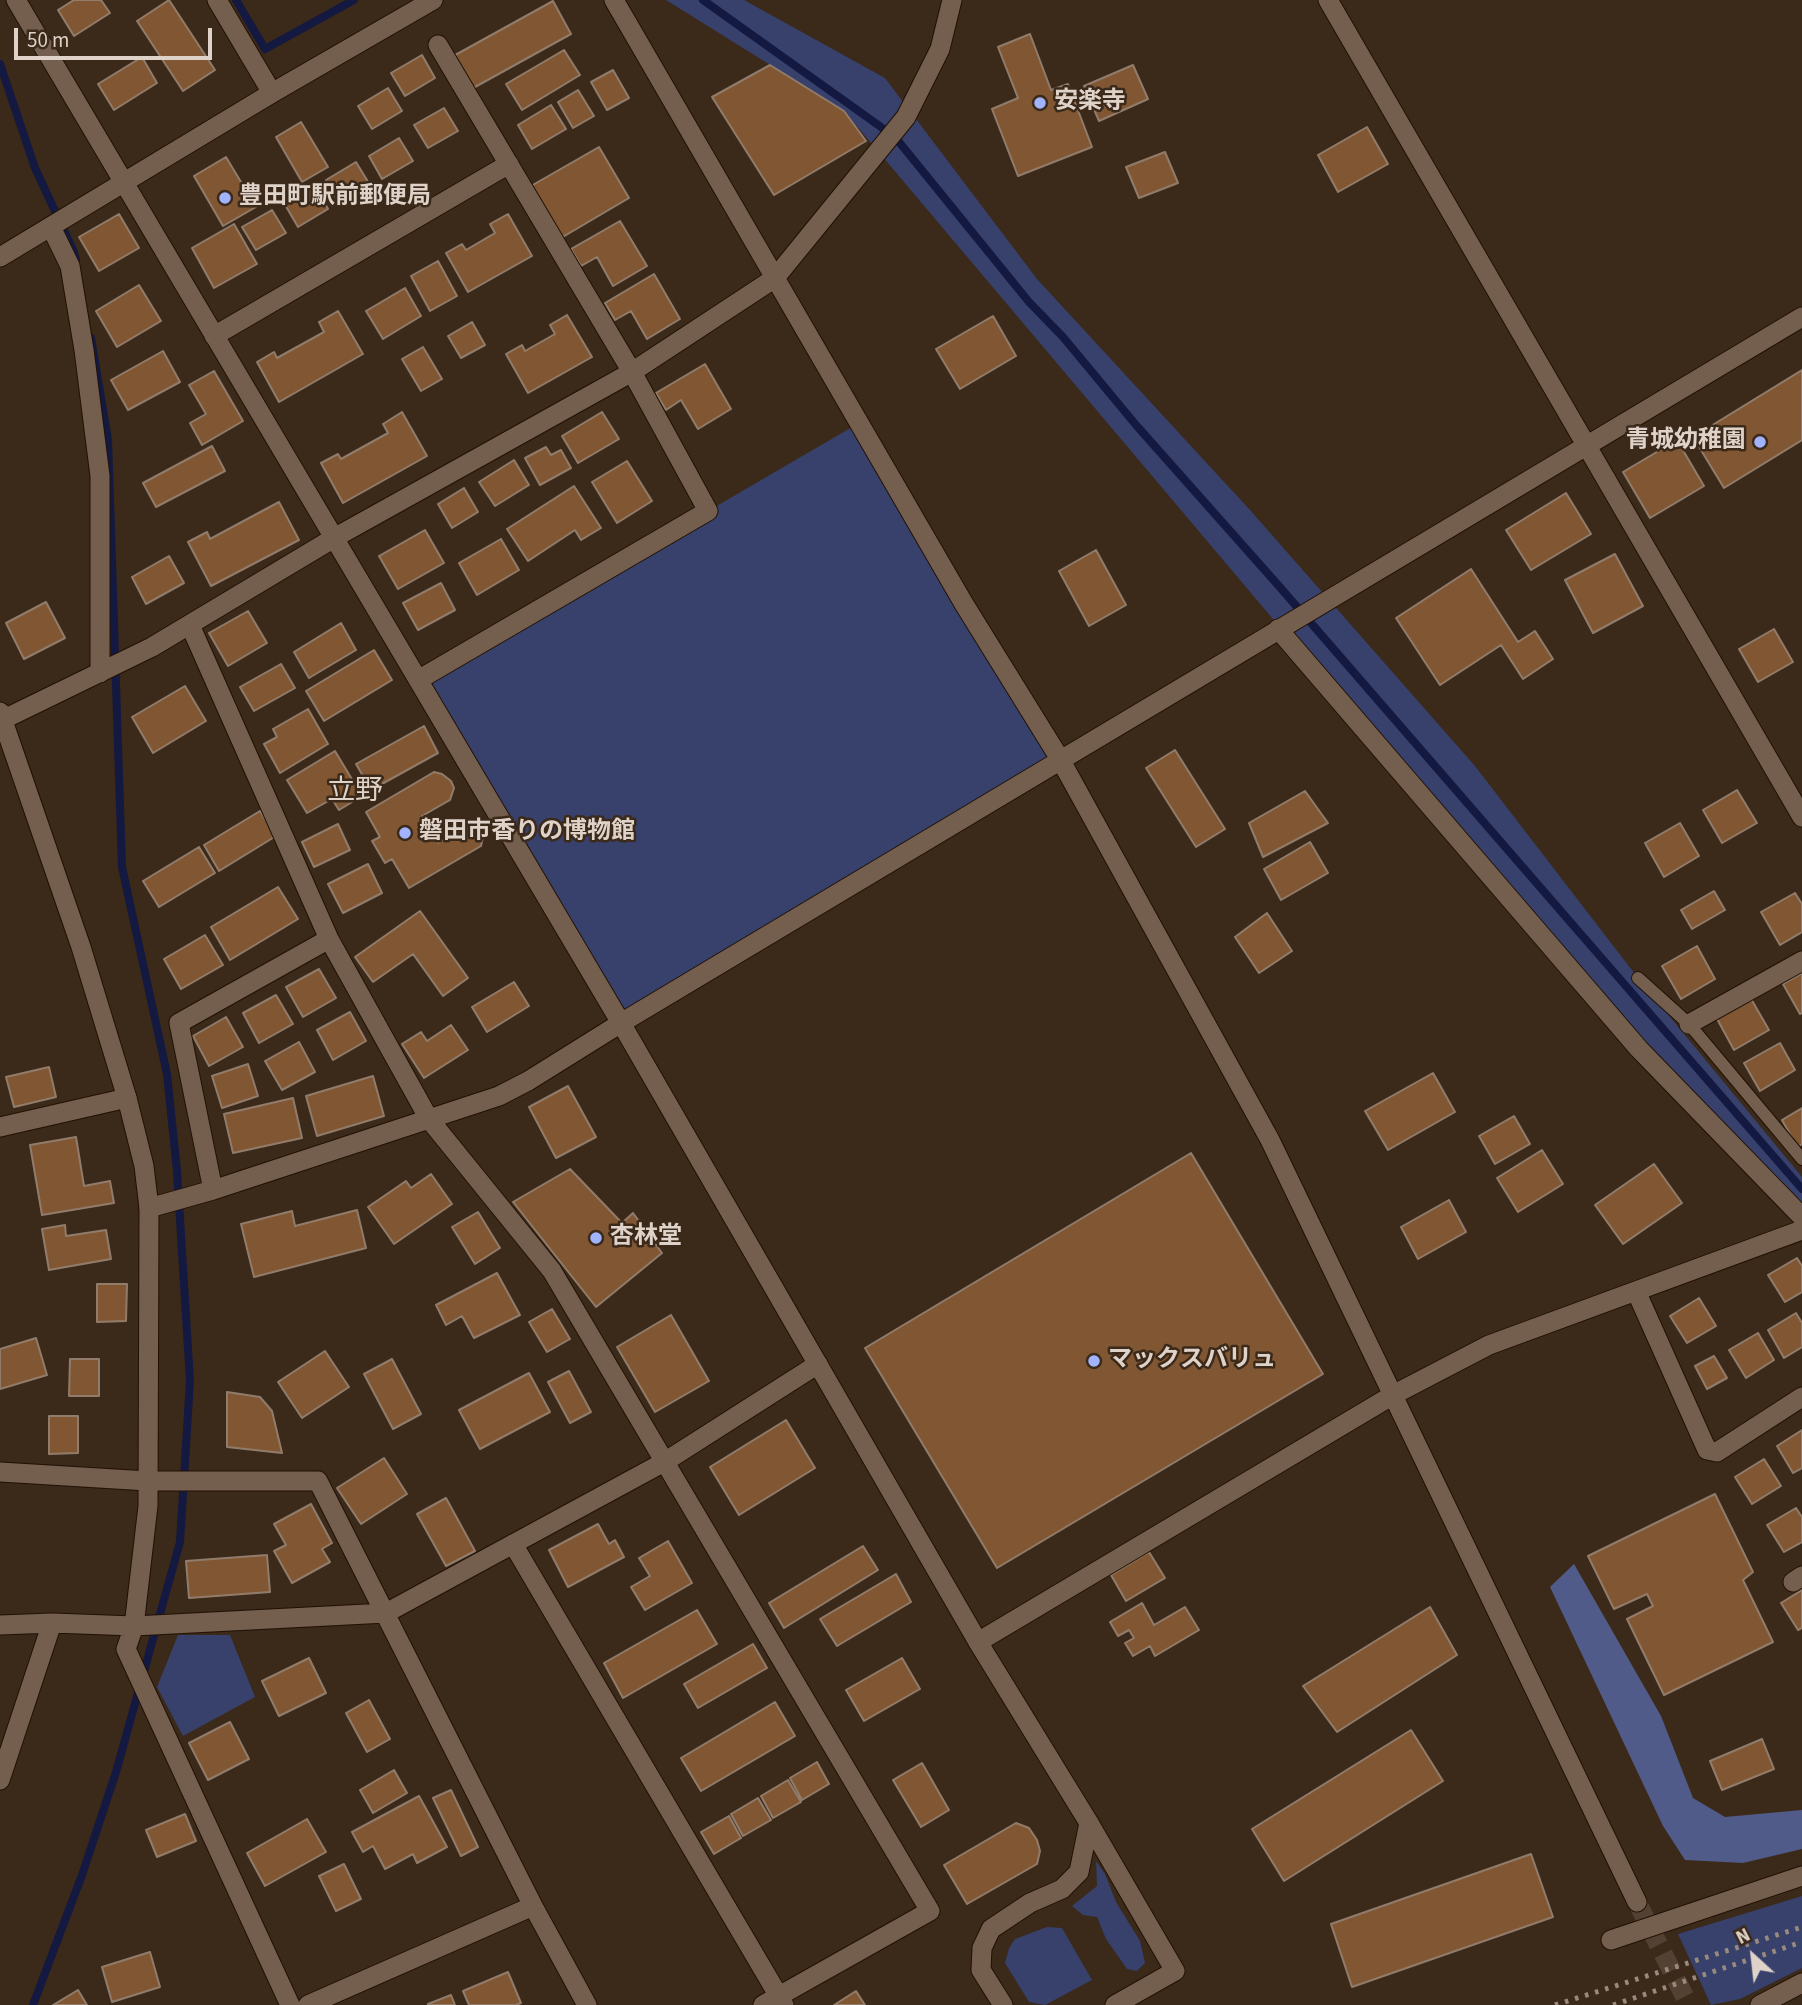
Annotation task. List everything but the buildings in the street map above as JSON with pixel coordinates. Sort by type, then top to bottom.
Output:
[{"type":"street","points":[[16,0],[621,1023],[978,1642],[1089,1823],[1175,1971],[1115,2005]]},
{"type":"street","points":[[217,0],[272,93]]},
{"type":"street","points":[[0,257],[272,93],[433,0]]},
{"type":"street","points":[[614,0],[964,604],[1060,759],[1270,1140],[1637,1902]]},
{"type":"street","points":[[290,2005],[126,1648],[135,1626],[148,1506],[149,1208],[144,1166],[127,1098],[81,947],[1,718],[152,647],[334,538],[632,372],[775,278],[906,117],[940,49],[952,0]]},
{"type":"street","points":[[1328,0],[1802,817]]},
{"type":"street","points":[[418,680],[708,511],[632,372],[438,45]]},
{"type":"street","points":[[214,336],[509,164]]},
{"type":"street","points":[[51,227],[70,266],[85,349],[100,477],[100,673]]},
{"type":"street","points":[[149,1208],[214,1190],[499,1096],[528,1081],[1060,759],[1802,317]]},
{"type":"street","points":[[190,625],[328,939],[429,1119],[552,1271],[930,1911],[776,2002],[513,1544]]},
{"type":"street","points":[[1278,629],[1639,1049],[1802,1217]]},
{"type":"street","points":[[214,1190],[179,1023],[328,939]]},
{"type":"street","points":[[1689,1024],[1802,961]]},
{"type":"street","points":[[0,1128],[127,1098]]},
{"type":"street","points":[[978,1642],[1393,1395],[1489,1345],[1802,1230]]},
{"type":"street","points":[[1636,1291],[1707,1450],[1717,1451],[1802,1397]]},
{"type":"street","points":[[0,1625],[52,1623],[135,1626],[386,1613],[666,1461],[818,1364]]},
{"type":"street","points":[[0,1472],[148,1481],[318,1481],[533,1906],[587,2005]]},
{"type":"street","points":[[0,1780],[52,1623]]},
{"type":"street","points":[[1003,2005],[981,1970],[982,1948],[992,1929],[1030,1902],[1062,1889],[1079,1872],[1089,1823]]},
{"type":"street","points":[[1611,1940],[1802,1876]]},
{"type":"street","points":[[308,2005],[533,1906]]},
{"type":"street","points":[[1760,2005],[1802,1983]]},
{"type":"lane","points":[[1638,978],[1689,1024],[1802,1158]]},
{"type":"shaded area","points":[[666,0],[744,0],[885,78],[1037,279],[1250,510],[1475,766],[1638,978],[1802,1177],[1802,1229],[1446,824],[844,111]]},
{"type":"shaded area","points":[[859,423],[1060,759],[621,1023],[418,680]]},
{"type":"shaded area","points":[[1574,1564],[1661,1716],[1693,1798],[1725,1817],[1802,1810],[1802,1849],[1743,1863],[1685,1860],[1663,1826],[1550,1587]]},
{"type":"shaded area","points":[[178,1635],[230,1635],[255,1697],[183,1736],[157,1687]]},
{"type":"shaded area","points":[[1096,1861],[1105,1874],[1116,1902],[1140,1941],[1145,1963],[1137,1971],[1127,1969],[1106,1939],[1097,1917],[1083,1915],[1072,1906],[1097,1886]]},
{"type":"shaded area","points":[[1802,1896],[1802,1968],[1740,1999],[1711,2005],[1678,1934]]},
{"type":"shaded area","points":[[1047,1927],[1062,1928],[1092,1980],[1045,2005],[1029,2002],[1005,1963],[1015,1939]]},
{"type":"waterway","points":[[236,0],[265,49],[354,0]]},
{"type":"waterway","points":[[703,0],[895,137],[1029,302],[1063,337],[1136,425],[1802,1189]]},
{"type":"waterway","points":[[0,64],[35,168],[76,260]]},
{"type":"waterway","points":[[33,2005],[82,1875],[116,1772],[180,1542],[190,1381],[177,1171],[167,1074],[122,867],[108,440],[91,338]]},
{"type":"tunnel","points":[[1637,1902],[1689,2005]]},
{"type":"railway","points":[[1555,2005],[1802,1927]]},
{"type":"railway","points":[[1613,2005],[1802,1942]]},
{"type":"place","name":"安楽寺","points":[[1040,103]]},
{"type":"place","name":"豊田町駅前郵便局","points":[[225,198]]},
{"type":"place","name":"青城幼稚園","points":[[1760,442]]},
{"type":"place","name":"磐田市香りの博物館","points":[[405,833]]},
{"type":"place","name":"杏林堂","points":[[596,1238]]},
{"type":"place","name":"マックスバリュ","points":[[1094,1361]]},
{"type":"district","name":"立野","points":[[355,793]]}]
